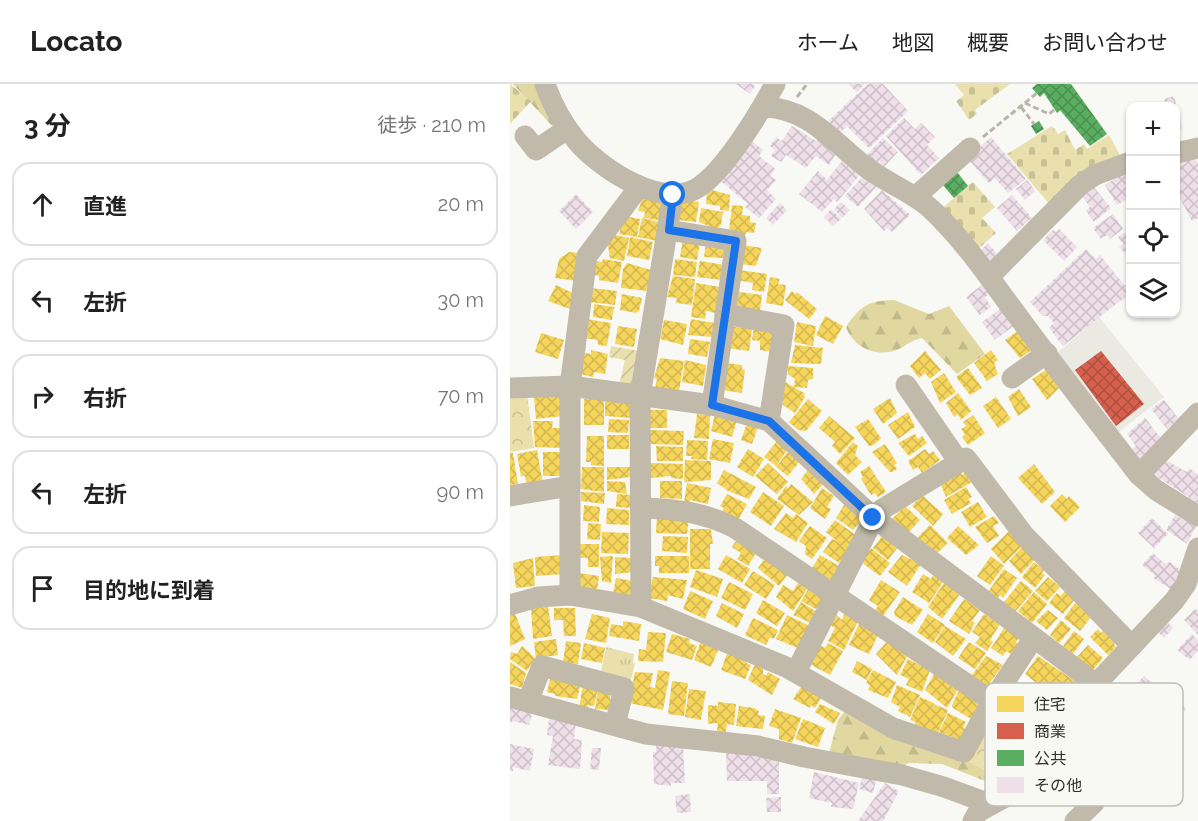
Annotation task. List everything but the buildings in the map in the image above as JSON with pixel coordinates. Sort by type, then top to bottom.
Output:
[{"type":"street","points":[[545,84],[567,129],[592,155],[639,187],[673,195],[700,187],[716,171],[763,107],[775,84]]},
{"type":"street","points":[[763,107],[792,111],[818,125],[863,165],[894,187],[915,197],[933,211],[990,276],[1139,476],[1156,490],[1198,516]]},
{"type":"street","points":[[525,136],[536,150],[567,129]]},
{"type":"street","points":[[915,197],[970,148]]},
{"type":"street","points":[[1180,152],[1198,148]]},
{"type":"street","points":[[990,276],[1080,185],[1095,175],[1126,164]]},
{"type":"street","points":[[570,595],[570,386],[587,256],[639,187]]},
{"type":"street","points":[[641,607],[640,396],[673,195]]},
{"type":"street","points":[[669,230],[736,241],[712,405]]},
{"type":"street","points":[[725,314],[784,325],[769,421]]},
{"type":"street","points":[[1012,378],[1047,353]]},
{"type":"street","points":[[906,385],[960,462]]},
{"type":"street","points":[[510,388],[570,386],[712,405],[769,421],[873,518],[1032,639],[1095,683]]},
{"type":"street","points":[[1139,476],[1198,413]]},
{"type":"street","points":[[795,672],[873,518],[881,510],[966,458],[1024,535],[1132,646]]},
{"type":"street","points":[[510,496],[570,486]]},
{"type":"street","points":[[641,508],[686,510],[719,520],[834,594],[985,696]]},
{"type":"street","points":[[1097,683],[1186,584],[1198,548]]},
{"type":"street","points":[[510,605],[538,597],[570,595],[641,607],[715,635],[795,672],[873,719],[913,736],[964,752],[985,714]]},
{"type":"street","points":[[1004,683],[1032,639]]},
{"type":"street","points":[[615,725],[624,688],[542,666],[519,699],[646,734],[758,746],[902,775],[985,802]]},
{"type":"street","points":[[973,821],[978,812],[987,806]]},
{"type":"street","points":[[1075,821],[1091,806]]},
{"type":"path","points":[[970,148],[1037,93]]},
{"type":"path","points":[[1025,103],[1049,114],[1054,110]]},
{"type":"path","points":[[1021,107],[1034,124]]},
{"type":"shaded area","points":[[1099,317],[1164,397],[1117,433],[1057,353]]},
{"type":"green space","points":[[510,84],[531,101],[510,124]]},
{"type":"green space","points":[[513,84],[538,84],[556,130]]},
{"type":"green space","points":[[955,84],[1010,84],[975,110],[977,114],[969,120],[956,101],[964,95]]},
{"type":"green space","points":[[1052,126],[1058,134],[1065,130],[1075,150],[1084,144],[1087,149],[1109,135],[1121,157],[1050,205],[1007,154]]},
{"type":"green space","points":[[973,182],[995,207],[982,218],[996,233],[977,250],[940,210]]},
{"type":"green space","points":[[894,300],[929,314],[949,306],[985,354],[957,374],[922,338],[893,351],[876,352],[861,346],[850,335],[846,327],[861,309],[871,303]]},
{"type":"green space","points":[[611,346],[640,351],[635,381],[628,387],[619,386],[625,360],[609,357]]},
{"type":"green space","points":[[527,393],[534,448],[510,452],[510,394]]},
{"type":"green space","points":[[606,647],[634,654],[633,663],[635,663],[630,684],[600,676]]},
{"type":"green space","points":[[845,711],[967,760],[985,770],[985,781],[942,764],[909,763],[897,769],[828,757],[838,720]]},
{"type":"green space","points":[[985,727],[985,770],[967,760]]},
{"type":"route","points":[[673,195],[669,230],[736,241],[712,405],[769,421],[873,518]]}]
